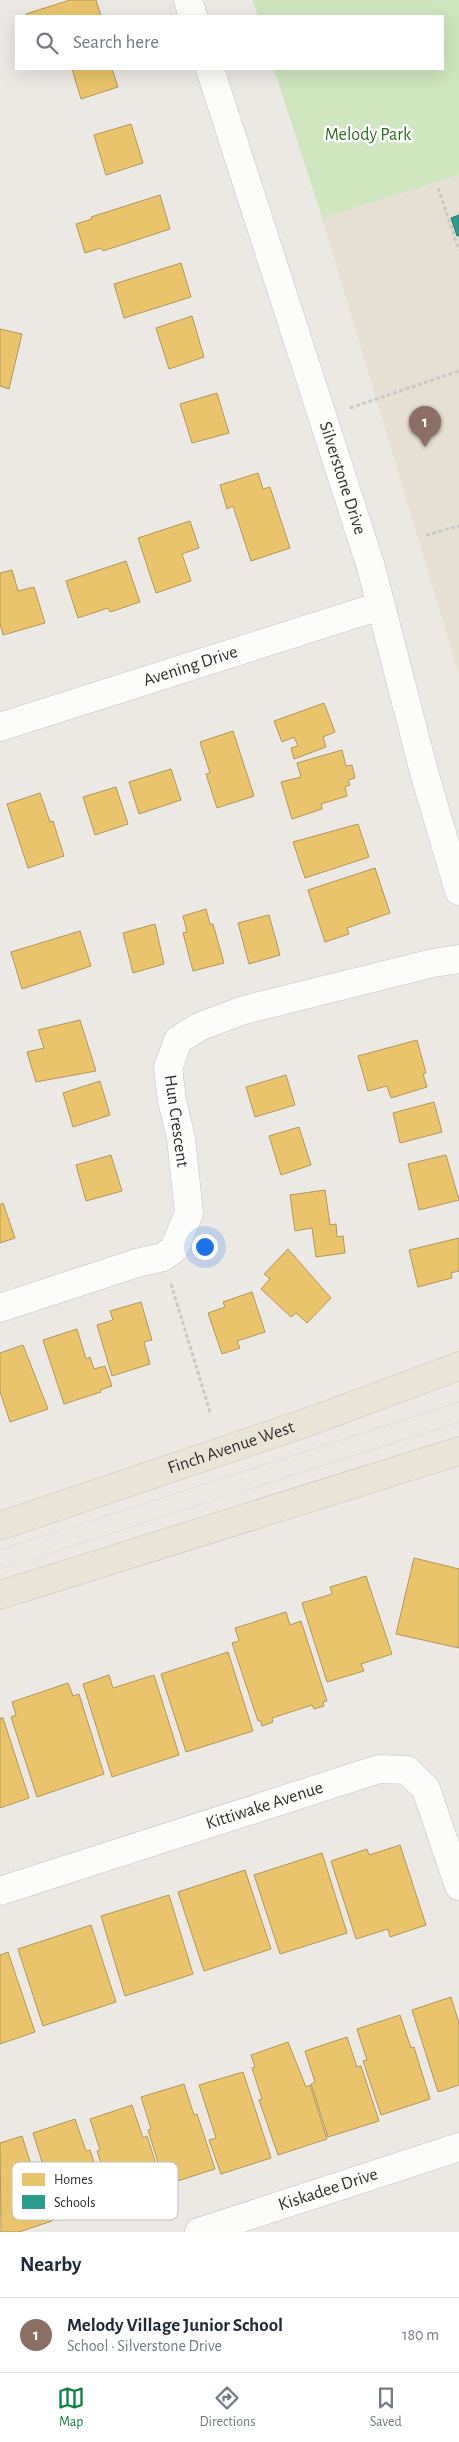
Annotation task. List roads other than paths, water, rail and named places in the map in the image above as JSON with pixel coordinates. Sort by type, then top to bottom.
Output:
[{"type":"main road","name":"Finch Avenue West","points":[[0,1526],[311,1420],[459,1366]]},
{"type":"main road","points":[[0,1595],[459,1451]]},
{"type":"street","points":[[188,0],[193,15]]},
{"type":"street","name":"Silverstone Drive","points":[[210,70],[371,567],[424,772],[459,891]]},
{"type":"street","name":"Avening Drive","points":[[0,727],[380,606]]},
{"type":"street","name":"Hun Crescent","points":[[0,1308],[137,1263],[162,1257],[174,1250],[189,1213],[180,1138],[172,1101],[168,1068],[178,1040],[201,1026],[244,1010],[422,965],[459,960]]},
{"type":"street","name":"Kittiwake Avenue","points":[[0,1890],[380,1769],[407,1770],[426,1789],[459,1886]]},
{"type":"street","name":"Kiskadee Drive","points":[[199,2232],[459,2147]]},
{"type":"tram line","points":[[0,1550],[459,1402]]},
{"type":"tram line","points":[[0,1569],[459,1422]]},
{"type":"place","name":"Melody Village Junior School","points":[[425,447]]},
{"type":"park label","name":"Melody Park","points":[[368,135]]}]
